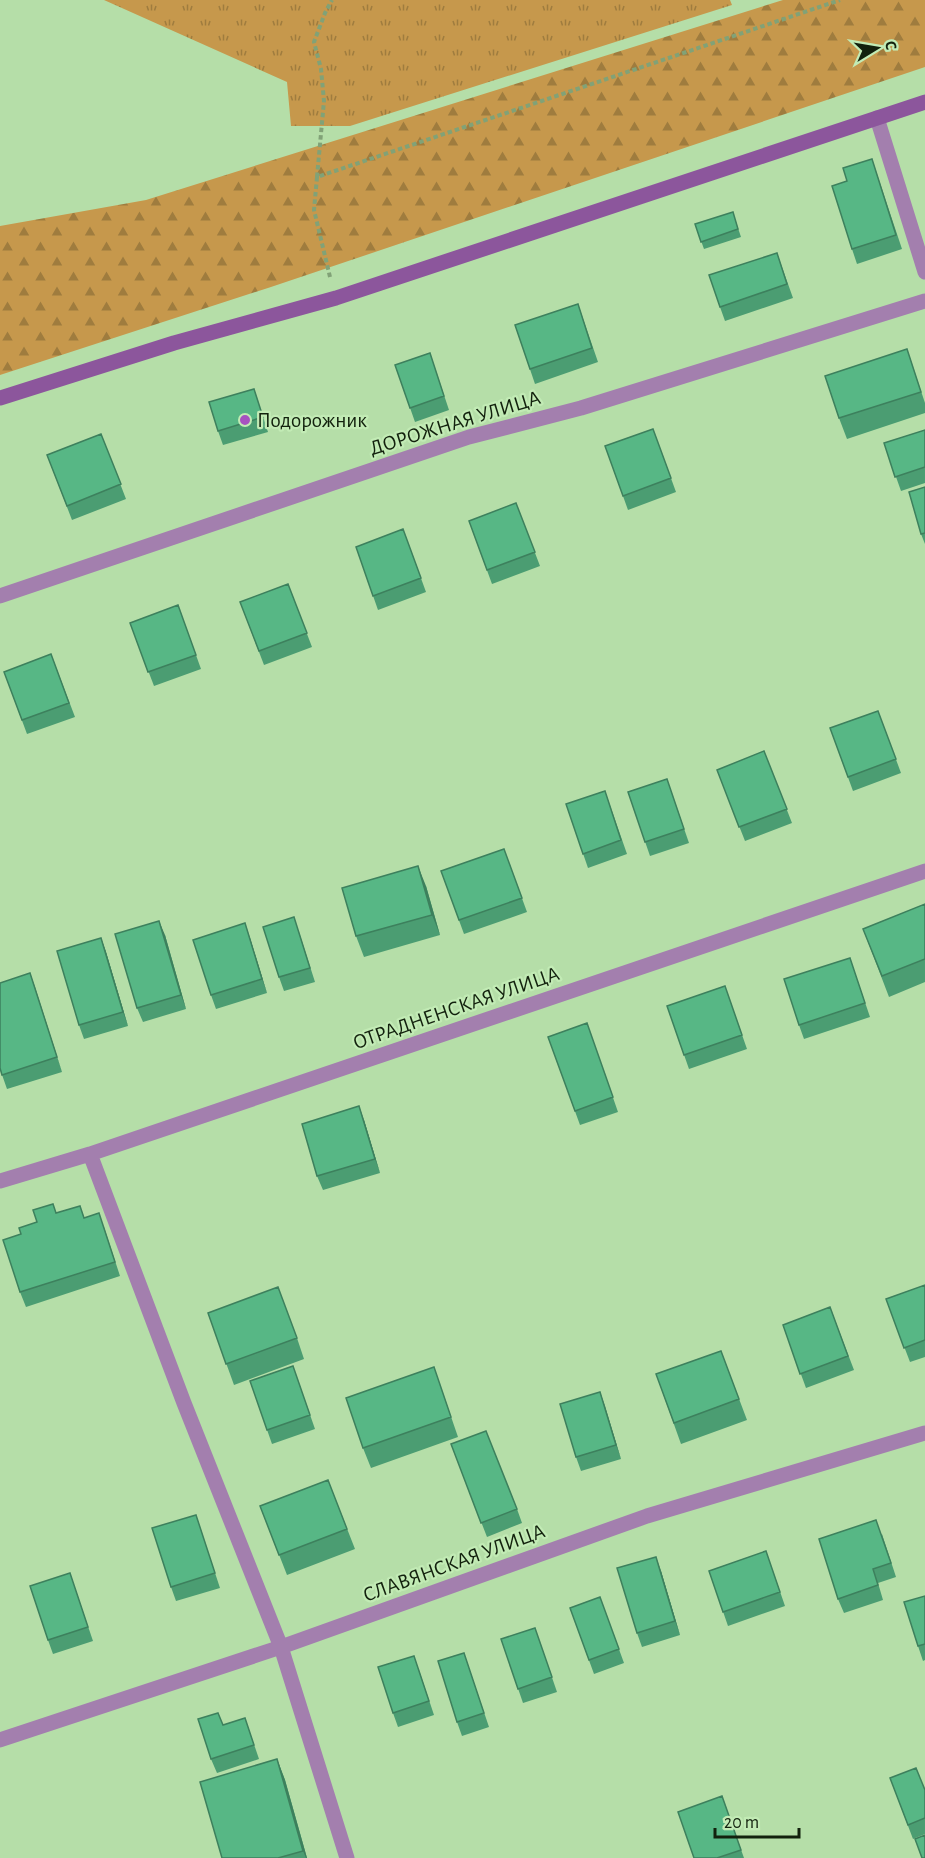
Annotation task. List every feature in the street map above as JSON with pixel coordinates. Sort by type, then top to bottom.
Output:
[{"type":"street","points":[[0,398],[174,343],[336,298],[925,102]]},
{"type":"street","points":[[877,118],[925,272]]},
{"type":"street","name":"ДОРОЖНАЯ УЛИЦА","points":[[0,596],[469,437],[581,408],[925,301]]},
{"type":"street","name":"ОТРАДНЕНСКАЯ УЛИЦА","points":[[0,1181],[90,1154],[925,871]]},
{"type":"street","points":[[90,1154],[184,1403],[281,1647],[346,1858]]},
{"type":"street","name":"СЛАВЯНСКАЯ УЛИЦА","points":[[0,1740],[281,1647],[647,1516],[925,1432]]},
{"type":"path","points":[[332,0],[314,42],[321,69],[324,101],[314,210],[336,298]]},
{"type":"path","points":[[317,177],[840,0]]},
{"type":"green space","points":[[104,0],[730,0],[732,5],[350,126],[291,126],[287,82]]},
{"type":"green space","points":[[783,0],[925,0],[925,67],[271,287],[0,375],[0,226],[146,200]]},
{"type":"building","points":[[872,159],[896,235],[852,249],[832,186],[847,181],[843,168]]},
{"type":"building","points":[[733,212],[738,229],[701,242],[695,224]]},
{"type":"building","points":[[777,253],[787,284],[720,307],[709,275]]},
{"type":"building","points":[[578,304],[592,348],[530,369],[515,325]]},
{"type":"building","points":[[907,349],[921,392],[839,418],[825,376]]},
{"type":"building","points":[[430,353],[444,396],[410,408],[395,365]]},
{"type":"building","points":[[254,389],[263,417],[218,431],[209,402]]},
{"type":"building","points":[[653,429],[671,478],[623,496],[605,446]]},
{"type":"building","points":[[925,430],[925,467],[895,477],[884,443]]},
{"type":"building","points":[[101,434],[121,484],[67,506],[47,455]]},
{"type":"building","points":[[925,487],[925,533],[921,534],[909,492]]},
{"type":"building","points":[[516,503],[535,552],[487,570],[469,521]]},
{"type":"building","points":[[403,529],[421,578],[373,596],[356,547]]},
{"type":"building","points":[[288,584],[307,633],[259,651],[240,602]]},
{"type":"building","points":[[178,605],[196,655],[148,672],[130,623]]},
{"type":"building","points":[[51,654],[69,703],[22,720],[4,672]]},
{"type":"building","points":[[878,711],[896,759],[848,777],[830,728]]},
{"type":"building","points":[[764,751],[787,809],[739,827],[717,770]]},
{"type":"building","points":[[667,779],[684,829],[645,842],[628,792]]},
{"type":"building","points":[[605,791],[621,840],[583,854],[566,804]]},
{"type":"building","points":[[504,849],[522,898],[459,920],[441,871]]},
{"type":"building","points":[[418,866],[432,915],[356,936],[342,888]]},
{"type":"building","points":[[925,904],[925,959],[882,976],[863,929]]},
{"type":"building","points":[[294,917],[310,968],[279,977],[263,927]]},
{"type":"building","points":[[159,921],[181,995],[137,1008],[115,934]]},
{"type":"building","points":[[245,923],[262,979],[211,995],[193,940]]},
{"type":"building","points":[[101,938],[123,1012],[79,1025],[57,951]]},
{"type":"building","points":[[850,958],[865,1003],[799,1025],[784,979]]},
{"type":"building","points":[[30,973],[57,1057],[2,1075],[0,1068],[0,983]]},
{"type":"building","points":[[725,986],[742,1035],[684,1055],[667,1006]]},
{"type":"building","points":[[587,1023],[613,1097],[575,1111],[548,1037]]},
{"type":"building","points":[[359,1106],[375,1159],[317,1176],[302,1124]]},
{"type":"building","points":[[53,1204],[56,1213],[80,1206],[84,1218],[99,1213],[115,1262],[20,1292],[3,1240],[21,1234],[19,1228],[37,1222],[33,1210]]},
{"type":"building","points":[[925,1285],[925,1340],[904,1348],[886,1299]]},
{"type":"building","points":[[278,1287],[297,1338],[226,1364],[208,1313]]},
{"type":"building","points":[[830,1307],[848,1356],[800,1374],[783,1325]]},
{"type":"building","points":[[721,1351],[739,1399],[674,1423],[656,1374]]},
{"type":"building","points":[[293,1366],[310,1415],[267,1430],[250,1381]]},
{"type":"building","points":[[434,1367],[451,1417],[363,1448],[346,1398]]},
{"type":"building","points":[[600,1392],[616,1445],[576,1457],[560,1404]]},
{"type":"building","points":[[486,1431],[517,1509],[481,1523],[451,1444]]},
{"type":"building","points":[[328,1480],[347,1529],[279,1555],[260,1506]]},
{"type":"building","points":[[196,1515],[215,1573],[171,1587],[152,1528]]},
{"type":"building","points":[[876,1520],[891,1563],[873,1569],[878,1585],[838,1599],[819,1539]]},
{"type":"building","points":[[766,1551],[780,1592],[723,1612],[709,1571]]},
{"type":"building","points":[[656,1557],[675,1621],[637,1633],[617,1568]]},
{"type":"building","points":[[70,1573],[88,1627],[48,1640],[30,1586]]},
{"type":"building","points":[[925,1596],[925,1644],[918,1646],[904,1602]]},
{"type":"building","points":[[600,1597],[619,1649],[589,1660],[570,1608]]},
{"type":"building","points":[[535,1628],[552,1677],[518,1689],[501,1639]]},
{"type":"building","points":[[464,1653],[484,1713],[457,1722],[438,1661]]},
{"type":"building","points":[[414,1656],[429,1701],[393,1713],[378,1667]]},
{"type":"building","points":[[218,1713],[223,1725],[245,1718],[254,1745],[211,1759],[198,1719]]},
{"type":"building","points":[[277,1759],[303,1851],[278,1858],[222,1858],[200,1782]]},
{"type":"building","points":[[916,1768],[925,1790],[925,1818],[908,1825],[890,1778]]},
{"type":"building","points":[[722,1796],[741,1850],[717,1858],[694,1858],[678,1812]]},
{"type":"building","points":[[925,1835],[925,1858],[922,1858],[915,1839]]},
{"type":"place","name":"Подорожник","points":[[245,420]]}]
